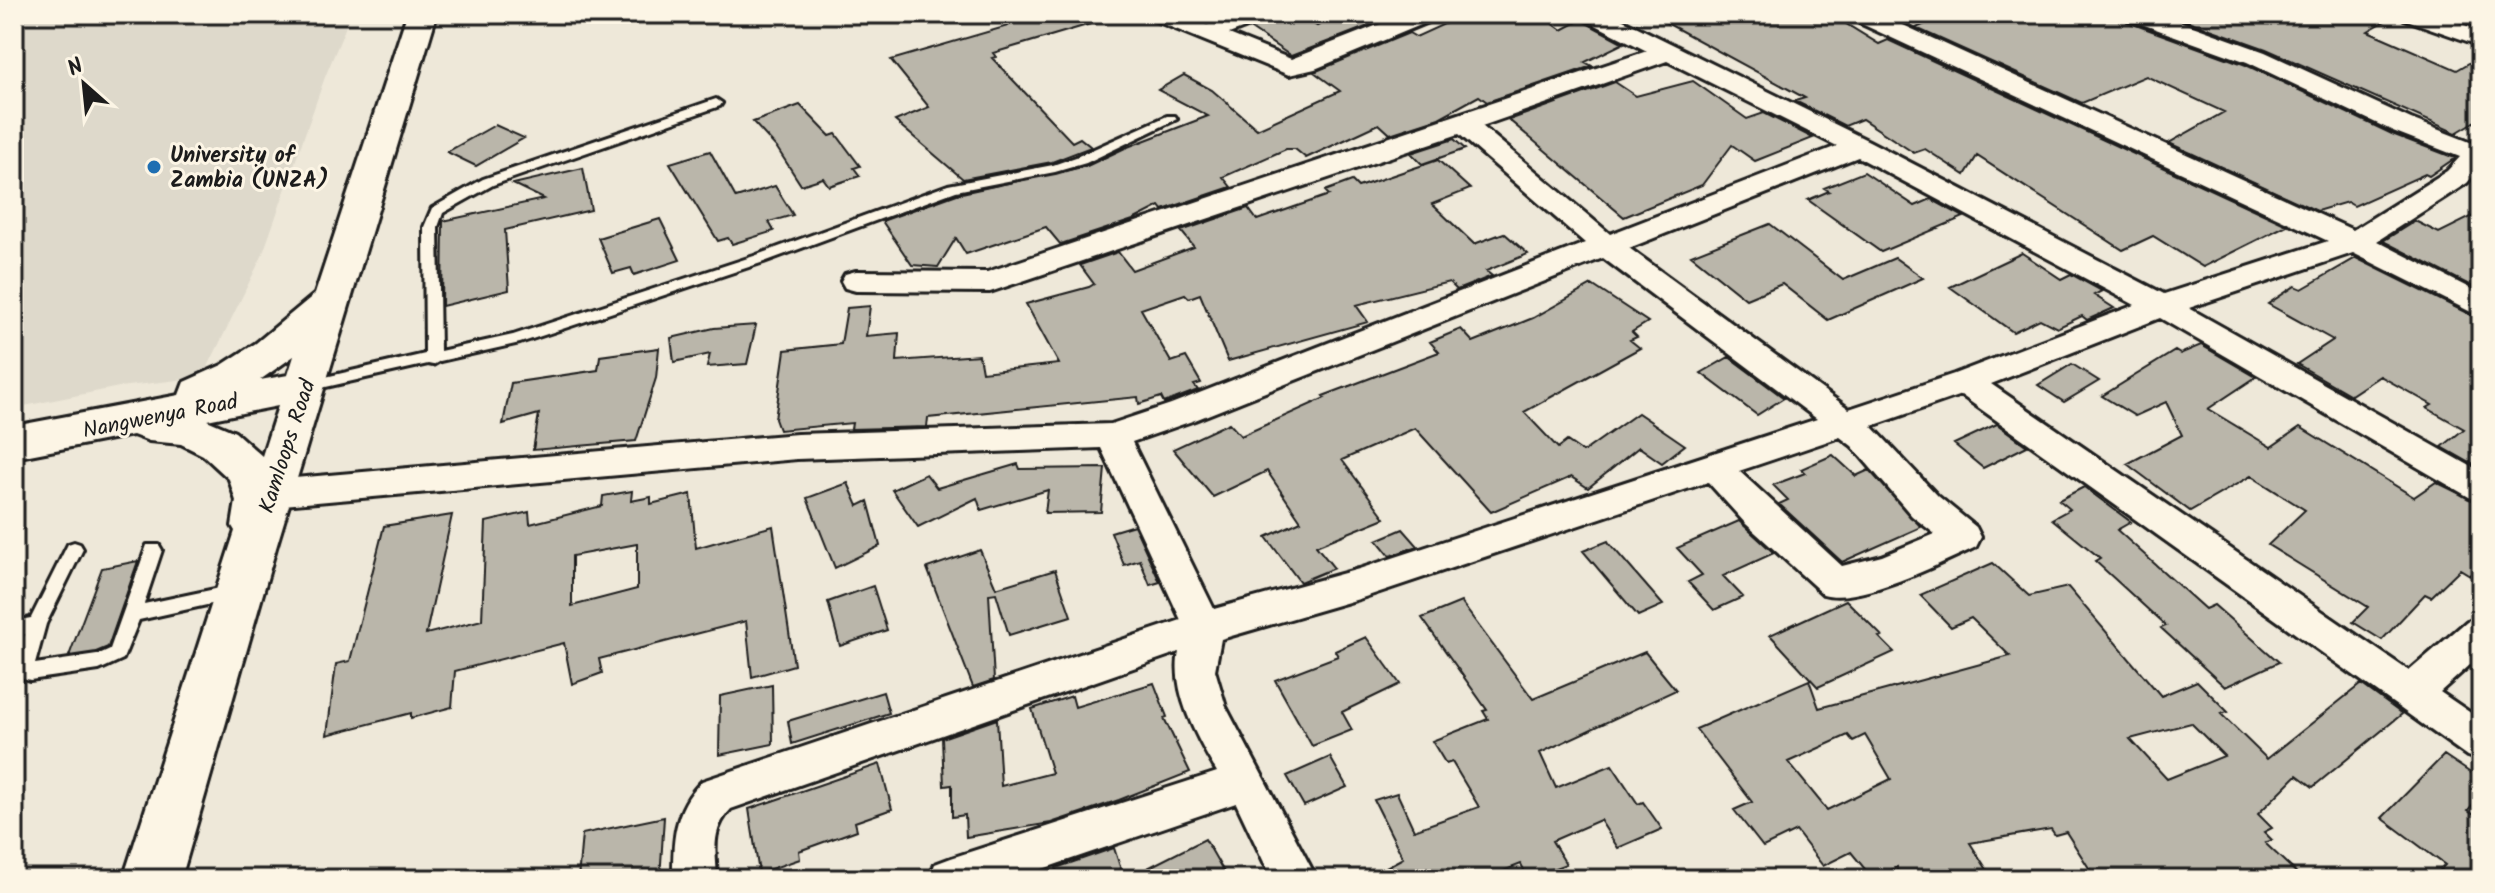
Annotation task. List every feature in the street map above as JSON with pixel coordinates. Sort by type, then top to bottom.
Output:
[{"type":"main road","name":"Kamloops Road","points":[[152,879],[246,569],[422,14]]},
{"type":"main road","points":[[99,427],[157,410],[213,387],[273,352],[303,329],[333,298]]},
{"type":"main road","name":"Nangwenya Road","points":[[14,442],[306,386]]},
{"type":"main road","points":[[99,427],[161,425],[211,437],[245,463],[259,501],[246,569]]},
{"type":"street","points":[[1159,14],[1280,65],[1298,67],[1427,14]]},
{"type":"street","points":[[1205,34],[1260,14]]},
{"type":"street","points":[[1592,14],[1859,147],[2162,306],[2481,488]]},
{"type":"street","points":[[1859,14],[2355,242],[2481,307]]},
{"type":"street","points":[[1886,27],[1916,14]]},
{"type":"street","points":[[695,879],[696,819],[703,807],[717,795],[1204,628],[1359,584],[1965,382],[2162,306],[2355,242],[2457,177],[2480,154],[2402,125],[2256,57],[2136,14]]},
{"type":"street","points":[[2412,14],[2481,39]]},
{"type":"street","points":[[856,281],[990,282],[1668,52]]},
{"type":"street","points":[[1463,124],[1605,245],[1864,437],[1925,506],[1963,537],[1890,569],[1836,583],[1759,514],[1713,466]]},
{"type":"street","points":[[272,493],[774,450],[1005,436],[1112,436],[1183,412],[1859,147]]},
{"type":"street","points":[[1965,382],[2481,743]]},
{"type":"street","points":[[1112,436],[1204,628],[1195,670],[1206,707],[1221,742],[1246,781],[1295,879]]},
{"type":"street","points":[[2410,694],[2481,632]]},
{"type":"street","points":[[951,879],[1246,781]]},
{"type":"lane","points":[[433,360],[431,227],[437,211],[488,182],[716,103]]},
{"type":"lane","points":[[306,386],[433,360],[515,339],[672,289],[953,188],[1081,160],[1171,119]]},
{"type":"lane","points":[[74,549],[37,624],[24,662],[30,672],[99,662],[117,654],[153,550]]},
{"type":"lane","points":[[132,614],[246,569]]},
{"type":"lane","points":[[14,628],[37,624]]},
{"type":"shaded area","name":"University of Zambia (UNZA)","points":[[14,14],[351,14],[325,77],[262,256],[203,377],[119,387],[14,408]]},
{"type":"building","points":[[1037,14],[1103,14],[1104,20],[993,53],[996,57],[992,58],[1072,142],[1080,138],[1091,147],[1052,162],[963,179],[895,121],[929,107],[891,60],[1008,26],[1006,23]]},
{"type":"building","points":[[1284,14],[1292,19],[1300,16],[1317,26],[1342,14],[1374,14],[1384,20],[1291,56],[1251,29]]},
{"type":"building","points":[[1466,14],[1539,14],[1562,30],[1581,20],[1624,43],[1585,62],[1592,66],[1487,102],[1479,96],[1439,118],[1390,134],[1379,124],[1306,158],[1295,149],[1286,149],[1223,177],[1231,187],[1163,210],[1160,206],[1133,220],[1060,244],[1046,227],[966,254],[956,238],[938,267],[912,265],[882,221],[957,194],[1087,166],[1208,116],[1158,90],[1184,75],[1212,90],[1257,129],[1340,91],[1314,72],[1409,33],[1416,37]]},
{"type":"building","points":[[1650,14],[1830,14],[1879,44],[1888,40],[2287,225],[2203,267],[2153,236],[2123,250],[1977,156],[1965,175],[1925,149],[1914,153],[1862,119],[1845,126],[1795,101],[1805,98]]},
{"type":"building","points":[[1948,14],[2121,14],[2127,22],[2246,65],[2392,134],[2455,158],[2429,176],[2425,174],[2354,206],[2347,202],[2317,211],[2169,143],[2224,112],[2146,76],[2082,103],[1916,28]]},
{"type":"building","points":[[2168,14],[2397,14],[2368,31],[2457,70],[2481,56],[2481,118],[2456,133],[2266,49]]},
{"type":"building","points":[[1693,81],[1747,119],[1764,113],[1813,138],[1755,161],[1732,145],[1702,185],[1624,217],[1509,120],[1615,82],[1636,96]]},
{"type":"building","points":[[800,105],[830,136],[836,134],[860,166],[854,168],[860,176],[829,186],[823,178],[801,185],[777,148],[753,122]]},
{"type":"building","points":[[495,125],[524,138],[476,166],[447,152]]},
{"type":"building","points":[[1454,139],[1465,149],[1422,164],[1411,153]]},
{"type":"building","points":[[710,151],[736,198],[775,186],[793,215],[769,222],[774,231],[732,244],[728,238],[718,241],[670,163]]},
{"type":"building","points":[[1438,160],[1470,189],[1432,204],[1474,244],[1504,233],[1528,254],[1486,271],[1492,276],[1457,290],[1449,282],[1356,305],[1368,322],[1228,361],[1200,294],[1189,298],[1185,294],[1141,309],[1171,362],[1186,357],[1201,383],[1194,385],[1198,390],[1164,403],[1161,397],[1139,404],[1138,397],[928,418],[927,427],[851,429],[852,423],[779,430],[775,419],[785,350],[841,344],[847,308],[870,306],[866,336],[899,333],[897,361],[979,355],[982,372],[1059,364],[1026,304],[1094,284],[1080,265],[1118,252],[1132,270],[1194,247],[1181,231],[1248,208],[1257,220],[1329,195],[1325,191],[1352,181],[1358,187]]},
{"type":"building","points":[[583,168],[591,210],[505,230],[509,290],[442,306],[443,221],[544,199],[513,184]]},
{"type":"building","points":[[1864,172],[1915,206],[1931,199],[1964,217],[1881,252],[1808,200],[1829,191],[1824,188]]},
{"type":"building","points":[[2481,212],[2481,291],[2383,241],[2415,221],[2439,233]]},
{"type":"building","points":[[660,219],[680,260],[634,275],[631,268],[613,273],[598,238]]},
{"type":"building","points":[[1770,224],[1843,280],[1895,258],[1923,278],[1828,320],[1782,284],[1746,299],[1691,255]]},
{"type":"building","points":[[2022,253],[2061,279],[2071,274],[2102,291],[2094,295],[2114,308],[2087,320],[2082,316],[2057,328],[2040,319],[2013,332],[1950,287]]},
{"type":"building","points":[[2356,258],[2481,320],[2481,469],[2442,447],[2464,429],[2427,408],[2432,405],[2380,376],[2351,395],[2297,364],[2333,340],[2268,304],[2295,286],[2302,289]]},
{"type":"building","points":[[1592,285],[1648,322],[1632,332],[1637,337],[1630,340],[1640,348],[1524,412],[1558,448],[1567,441],[1583,452],[1638,413],[1685,445],[1662,463],[1639,447],[1588,488],[1571,477],[1491,512],[1415,428],[1342,460],[1385,518],[1316,546],[1334,568],[1300,582],[1266,537],[1301,521],[1267,471],[1213,497],[1173,449],[1229,423],[1241,436],[1325,398],[1323,396],[1439,352],[1430,342],[1461,329],[1473,342],[1533,318]]},
{"type":"building","points":[[756,325],[747,364],[707,367],[710,354],[674,362],[671,338],[714,328]]},
{"type":"building","points":[[2201,345],[2256,377],[2208,409],[2271,447],[2300,427],[2414,497],[2436,482],[2481,504],[2481,566],[2470,575],[2460,569],[2431,597],[2425,594],[2382,640],[2353,622],[2368,607],[2268,545],[2305,510],[2251,476],[2190,511],[2127,464],[2182,435],[2166,402],[2135,416],[2102,396],[2175,351],[2180,354]]},
{"type":"building","points":[[659,348],[656,378],[636,441],[533,450],[539,414],[503,424],[511,383],[598,370],[600,356]]},
{"type":"building","points":[[1729,357],[1784,398],[1757,415],[1701,373]]},
{"type":"building","points":[[2072,364],[2099,381],[2064,402],[2038,385]]},
{"type":"building","points":[[1997,424],[2027,446],[1983,468],[1954,444]]},
{"type":"building","points":[[1833,455],[1856,476],[1869,470],[1921,527],[1842,562],[1779,504],[1788,500],[1773,485],[1805,473],[1801,469]]},
{"type":"building","points":[[1018,464],[1020,469],[1105,468],[1101,512],[1045,513],[1048,490],[981,510],[977,498],[918,527],[892,490],[926,474],[937,488]]},
{"type":"building","points":[[848,483],[858,506],[868,501],[880,546],[835,568],[807,498]]},
{"type":"building","points":[[2084,487],[2131,522],[2117,530],[2205,609],[2214,605],[2279,662],[2225,687],[2161,628],[2166,626],[2095,561],[2100,558],[2052,519],[2070,509],[2059,500]]},
{"type":"building","points":[[632,491],[631,501],[651,497],[651,504],[691,494],[696,548],[773,526],[794,665],[752,677],[746,621],[599,659],[602,673],[572,684],[564,643],[455,671],[452,707],[411,718],[411,713],[327,735],[336,664],[350,661],[384,526],[452,515],[426,634],[482,620],[486,522],[529,512],[530,524],[602,506],[603,496]],"holes":[[[637,544],[637,589],[572,606],[572,556]]]},
{"type":"building","points":[[1739,521],[1774,553],[1723,576],[1743,597],[1714,610],[1688,582],[1702,575],[1677,548]]},
{"type":"building","points":[[1134,525],[1160,582],[1150,585],[1140,560],[1124,565],[1111,532]]},
{"type":"building","points":[[1403,529],[1418,546],[1390,556],[1377,540]]},
{"type":"building","points":[[1608,541],[1663,605],[1638,616],[1583,551]]},
{"type":"building","points":[[980,550],[996,588],[1055,570],[1071,616],[1009,635],[996,593],[989,594],[994,680],[973,687],[927,568]]},
{"type":"building","points":[[138,561],[108,647],[69,656],[102,568]]},
{"type":"building","points":[[1993,563],[2029,596],[2068,587],[2161,696],[2197,681],[2228,712],[2221,714],[2267,759],[2361,684],[2402,714],[2313,787],[2297,775],[2258,814],[2272,828],[2264,832],[2272,840],[2265,843],[2303,879],[2096,879],[2066,832],[2055,835],[2051,829],[1970,843],[1993,879],[1898,879],[1897,867],[1873,879],[1851,852],[1823,866],[1796,831],[1763,847],[1734,810],[1752,802],[1696,729],[1809,680],[1819,708],[2010,656],[1971,618],[1951,627],[1920,595]],"holes":[[[2191,723],[2224,756],[2167,779],[2130,739]],[[1848,735],[1853,741],[1865,735],[1891,779],[1827,810],[1788,762]]]},
{"type":"building","points":[[873,586],[887,630],[840,646],[828,602]]},
{"type":"building","points":[[1846,600],[1894,652],[1818,687],[1770,635]]},
{"type":"building","points":[[1461,602],[1533,699],[1645,652],[1676,690],[1540,753],[1556,788],[1612,765],[1638,804],[1643,802],[1662,829],[1618,848],[1600,820],[1552,841],[1566,864],[1528,878],[1521,864],[1483,879],[1364,879],[1403,858],[1374,800],[1397,793],[1414,830],[1479,807],[1452,762],[1446,764],[1432,741],[1488,719],[1483,711],[1487,710],[1422,618]]},
{"type":"building","points":[[1366,637],[1400,684],[1342,712],[1352,730],[1312,746],[1275,680],[1338,656],[1335,651]]},
{"type":"building","points":[[1154,683],[1167,717],[1164,718],[1190,772],[1051,823],[966,837],[965,815],[952,817],[952,785],[944,786],[942,738],[997,719],[1001,786],[1052,773],[1032,709],[1072,696],[1075,707]]},
{"type":"building","points":[[772,685],[773,744],[719,755],[720,696]]},
{"type":"building","points":[[883,692],[889,713],[792,744],[788,721]]},
{"type":"building","points":[[2444,755],[2481,780],[2481,796],[2468,811],[2481,819],[2481,871],[2475,879],[2432,879],[2445,865],[2382,818]]},
{"type":"building","points":[[1330,757],[1347,787],[1304,806],[1287,776]]},
{"type":"building","points":[[880,764],[892,809],[855,822],[857,830],[799,851],[800,859],[759,873],[749,809]]},
{"type":"building","points":[[664,817],[660,879],[578,879],[582,834]]},
{"type":"building","points":[[1205,839],[1224,872],[1211,879],[1126,879]]},
{"type":"building","points":[[1114,848],[1124,879],[1059,879],[1056,868]]},
{"type":"place","name":"University of Zambia (UNZA)","points":[[154,167]]}]
